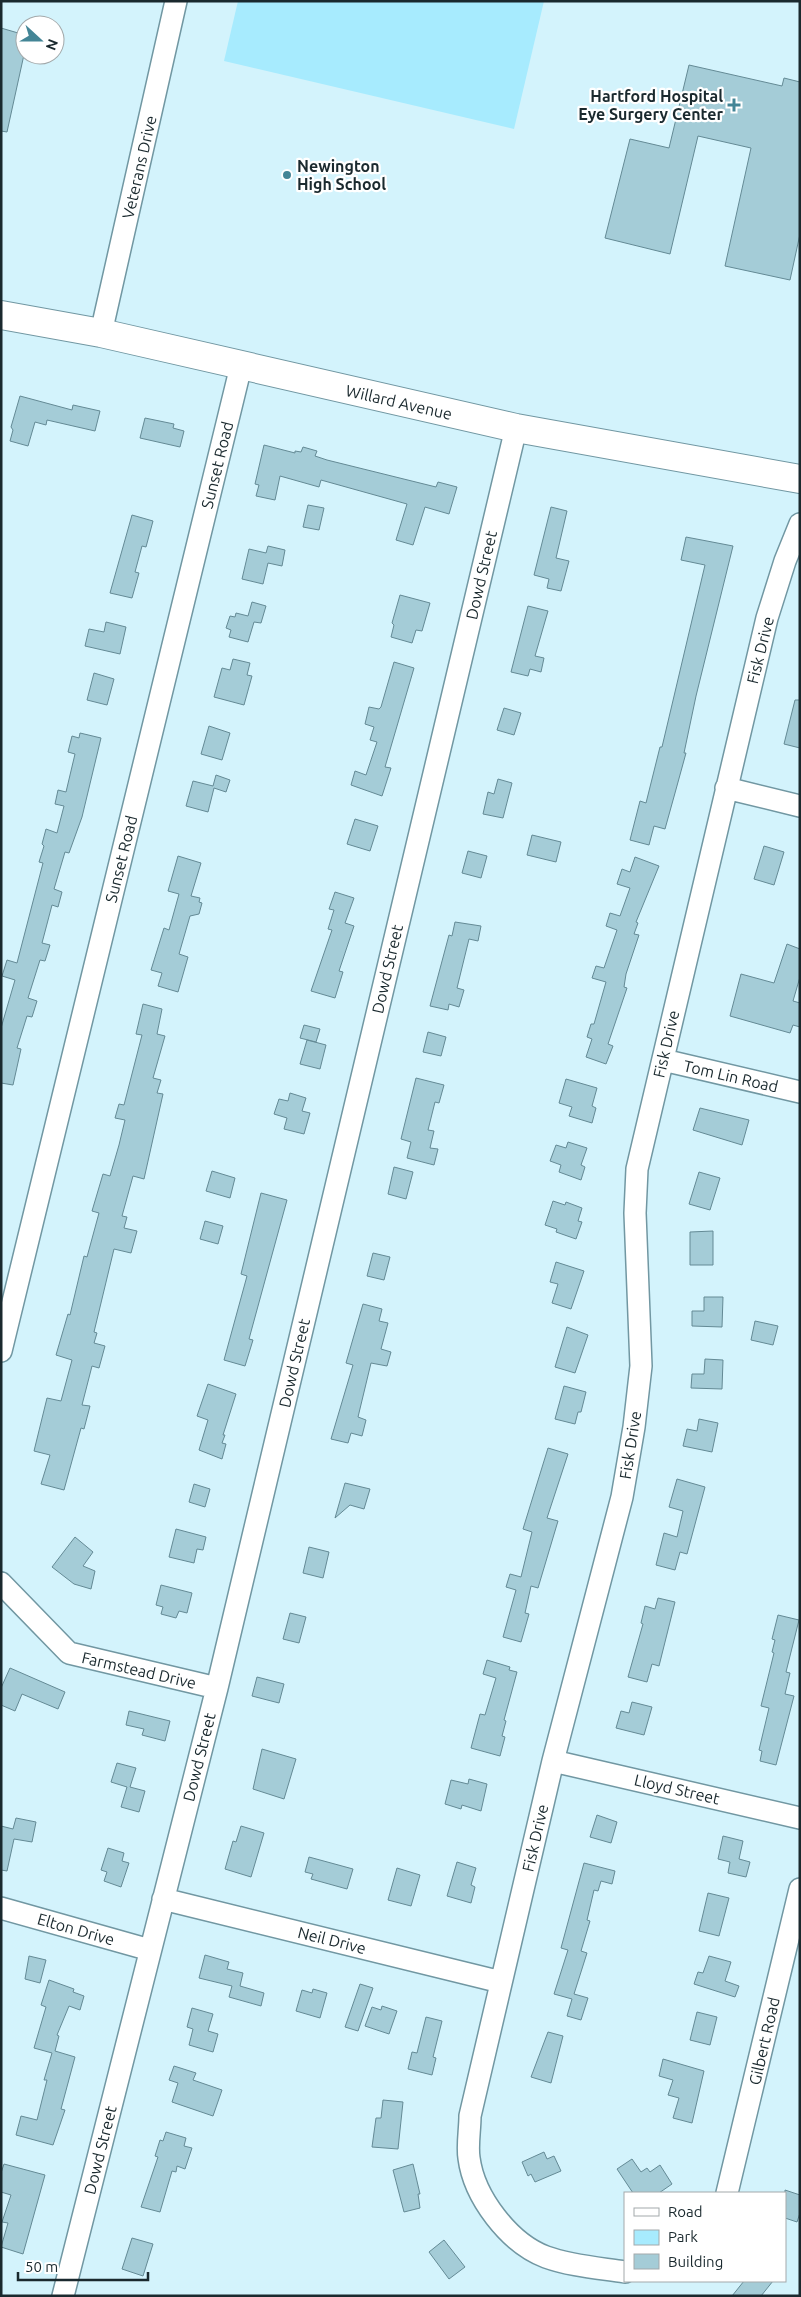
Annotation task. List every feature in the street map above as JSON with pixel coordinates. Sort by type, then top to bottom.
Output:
[{"type":"main road","name":"Willard Avenue","points":[[1,315],[101,333],[516,428],[800,478]]},
{"type":"street","name":"Veterans Drive","points":[[101,333],[176,1]]},
{"type":"street","name":"Sunset Road","points":[[1,1351],[241,366]]},
{"type":"street","name":"Dowd Street","points":[[63,2296],[217,1688],[516,428]]},
{"type":"street","name":"Fisk Drive","points":[[624,2272],[582,2266],[545,2256],[514,2237],[497,2218],[480,2194],[469,2158],[470,2116],[553,1761],[622,1496],[634,1428],[641,1366],[635,1213],[637,1170],[767,618],[785,561],[800,524]]},
{"type":"street","points":[[726,788],[800,806]]},
{"type":"street","name":"Tom Lin Road","points":[[662,1060],[800,1092]]},
{"type":"street","name":"Farmstead Drive","points":[[1,1583],[69,1653],[217,1688]]},
{"type":"street","name":"Lloyd Street","points":[[553,1761],[800,1818]]},
{"type":"street","name":"Gilbert Road","points":[[727,2192],[800,1889]]},
{"type":"street","name":"Neil Drive","points":[[163,1899],[501,1982]]},
{"type":"street","name":"Elton Drive","points":[[1,1908],[150,1950]]},
{"type":"green space","points":[[238,1],[544,1],[514,129],[224,61]]},
{"type":"building","points":[[1,28],[15,32],[15,65],[22,65],[7,132],[1,131]]},
{"type":"building","points":[[689,65],[782,86],[784,78],[800,82],[800,234],[790,280],[725,266],[751,148],[698,136],[670,254],[605,238],[630,139],[669,148]]},
{"type":"building","points":[[20,396],[72,410],[73,405],[100,411],[95,431],[47,420],[46,425],[35,422],[28,446],[10,441],[13,430],[11,427]]},
{"type":"building","points":[[145,418],[174,424],[173,428],[184,431],[180,447],[140,438]]},
{"type":"building","points":[[264,445],[295,453],[295,451],[301,452],[303,447],[317,451],[315,456],[327,460],[436,487],[438,482],[457,487],[449,514],[425,507],[413,545],[396,540],[407,504],[321,480],[319,487],[280,476],[275,500],[256,496],[259,485],[255,484]]},
{"type":"building","points":[[308,505],[324,508],[319,530],[303,527]]},
{"type":"building","points":[[551,507],[567,511],[556,558],[569,561],[561,591],[547,588],[549,579],[534,575]]},
{"type":"building","points":[[132,515],[153,521],[146,547],[142,546],[135,572],[139,573],[132,598],[110,593]]},
{"type":"building","points":[[686,537],[733,546],[696,696],[684,753],[686,753],[665,829],[654,826],[649,845],[630,840],[640,801],[646,803],[660,747],[662,747],[705,565],[681,560]]},
{"type":"building","points":[[268,546],[285,550],[282,566],[268,563],[263,584],[242,579],[249,549],[266,553]]},
{"type":"building","points":[[400,595],[430,603],[422,631],[416,630],[412,643],[391,637],[394,625],[392,623]]},
{"type":"building","points":[[252,602],[266,606],[261,623],[254,622],[248,642],[229,637],[231,630],[226,628],[230,616],[235,617],[236,613],[248,616]]},
{"type":"building","points":[[528,606],[548,611],[535,656],[544,658],[541,672],[530,669],[528,676],[511,672]]},
{"type":"building","points":[[106,622],[126,627],[120,654],[85,646],[89,629],[104,632]]},
{"type":"building","points":[[233,659],[250,663],[247,675],[252,676],[244,705],[214,697],[222,668],[230,670]]},
{"type":"building","points":[[394,662],[414,668],[385,767],[391,768],[382,796],[351,785],[355,771],[366,775],[377,742],[370,740],[374,727],[365,724],[369,707],[379,709],[381,707]]},
{"type":"building","points":[[94,673],[114,679],[107,705],[87,700]]},
{"type":"building","points":[[795,700],[800,700],[800,748],[784,744]]},
{"type":"building","points":[[504,708],[521,713],[514,735],[497,730]]},
{"type":"building","points":[[209,726],[230,733],[222,760],[201,754]]},
{"type":"building","points":[[80,733],[101,738],[82,817],[69,853],[65,852],[54,889],[62,892],[58,907],[52,905],[42,943],[50,945],[45,961],[40,960],[28,998],[37,1001],[32,1017],[27,1016],[17,1048],[21,1049],[13,1085],[1,1083],[1,1028],[15,980],[2,976],[7,960],[17,963],[43,863],[39,862],[44,846],[42,844],[46,829],[57,833],[64,806],[55,804],[58,790],[66,792],[75,754],[68,752],[72,736],[79,738]]},
{"type":"building","points":[[216,775],[230,780],[226,792],[214,788],[208,812],[186,806],[193,781],[213,786]]},
{"type":"building","points":[[498,779],[512,783],[503,818],[483,814],[488,792],[494,794]]},
{"type":"building","points":[[355,819],[378,826],[370,851],[347,844]]},
{"type":"building","points":[[532,835],[561,842],[556,862],[527,855]]},
{"type":"building","points":[[764,846],[784,852],[774,885],[754,879]]},
{"type":"building","points":[[468,851],[487,856],[481,878],[462,873]]},
{"type":"building","points":[[178,856],[201,863],[191,896],[200,898],[199,902],[202,903],[199,914],[190,916],[179,954],[188,957],[178,992],[158,986],[162,973],[151,970],[164,928],[169,930],[179,894],[168,891]]},
{"type":"building","points":[[635,857],[659,866],[636,922],[638,923],[634,934],[639,935],[626,974],[624,987],[627,988],[608,1044],[613,1046],[606,1064],[586,1057],[592,1039],[587,1037],[591,1024],[594,1024],[606,982],[592,978],[596,966],[604,968],[617,930],[606,926],[610,913],[620,916],[630,888],[617,884],[622,869],[630,872]]},
{"type":"building","points":[[335,892],[354,898],[345,923],[354,926],[339,971],[343,972],[335,998],[311,991],[332,930],[328,929],[334,910],[329,909]]},
{"type":"building","points":[[455,922],[481,926],[478,941],[469,939],[457,988],[464,990],[459,1007],[449,1004],[448,1010],[430,1006],[449,935],[452,936]]},
{"type":"building","points":[[787,944],[800,949],[800,977],[793,1001],[800,1003],[800,1027],[793,1025],[790,1033],[730,1016],[741,974],[774,983]]},
{"type":"building","points":[[143,1004],[162,1009],[157,1034],[165,1036],[153,1078],[161,1080],[157,1093],[163,1094],[144,1179],[133,1176],[122,1216],[127,1217],[124,1228],[137,1231],[131,1253],[114,1249],[94,1332],[97,1333],[94,1343],[105,1346],[99,1368],[92,1366],[82,1405],[90,1406],[84,1429],[81,1428],[64,1490],[41,1484],[50,1455],[34,1451],[47,1398],[61,1401],[72,1360],[56,1355],[68,1314],[70,1315],[84,1256],[87,1257],[99,1213],[92,1211],[103,1174],[110,1176],[119,1145],[125,1120],[115,1118],[119,1104],[124,1105],[142,1035],[136,1034]]},
{"type":"building","points":[[304,1025],[320,1029],[316,1042],[300,1038]]},
{"type":"building","points":[[428,1032],[446,1037],[441,1056],[423,1052]]},
{"type":"building","points":[[307,1040],[326,1045],[320,1069],[300,1064]]},
{"type":"building","points":[[416,1078],[444,1085],[439,1103],[435,1102],[428,1130],[434,1131],[430,1148],[438,1149],[434,1165],[407,1158],[411,1142],[401,1139]]},
{"type":"building","points":[[566,1079],[597,1088],[592,1106],[596,1108],[592,1123],[569,1116],[572,1107],[559,1103]]},
{"type":"building","points":[[290,1093],[306,1098],[302,1111],[310,1113],[304,1134],[284,1129],[287,1118],[274,1114],[279,1099],[288,1101]]},
{"type":"building","points":[[700,1108],[749,1120],[742,1145],[693,1130]]},
{"type":"building","points":[[568,1142],[587,1148],[581,1165],[585,1167],[581,1180],[559,1172],[561,1165],[550,1161],[556,1145],[566,1148]]},
{"type":"building","points":[[394,1167],[413,1172],[406,1199],[388,1194]]},
{"type":"building","points":[[212,1171],[235,1178],[230,1198],[206,1191]]},
{"type":"building","points":[[699,1172],[720,1178],[710,1210],[689,1204]]},
{"type":"building","points":[[261,1193],[287,1200],[249,1339],[253,1340],[245,1366],[224,1360],[247,1276],[241,1274]]},
{"type":"building","points":[[553,1201],[565,1205],[566,1202],[582,1208],[578,1221],[582,1222],[576,1239],[556,1232],[557,1229],[545,1225]]},
{"type":"building","points":[[205,1221],[223,1226],[218,1244],[200,1239]]},
{"type":"building","points":[[713,1231],[713,1265],[690,1265],[690,1232]]},
{"type":"building","points":[[373,1253],[390,1257],[384,1280],[367,1276]]},
{"type":"building","points":[[556,1262],[584,1271],[571,1309],[552,1303],[558,1284],[550,1282]]},
{"type":"building","points":[[704,1297],[723,1297],[722,1327],[692,1326],[692,1311],[704,1311]]},
{"type":"building","points":[[363,1304],[382,1309],[379,1321],[388,1323],[381,1349],[391,1352],[387,1366],[371,1363],[358,1417],[366,1420],[362,1436],[351,1433],[348,1443],[331,1439],[353,1365],[346,1363]]},
{"type":"building","points":[[755,1321],[778,1326],[773,1345],[751,1340]]},
{"type":"building","points":[[567,1327],[588,1335],[575,1373],[555,1367]]},
{"type":"building","points":[[705,1359],[723,1360],[722,1389],[691,1388],[692,1374],[704,1374]]},
{"type":"building","points":[[208,1384],[236,1394],[223,1435],[225,1435],[222,1443],[226,1444],[222,1459],[199,1450],[208,1420],[197,1416]]},
{"type":"building","points":[[564,1386],[586,1392],[581,1412],[578,1412],[575,1424],[555,1419]]},
{"type":"building","points":[[699,1419],[718,1423],[712,1452],[683,1446],[687,1429],[697,1431]]},
{"type":"building","points":[[548,1448],[568,1454],[547,1518],[558,1521],[538,1588],[531,1586],[525,1613],[529,1614],[521,1642],[503,1637],[516,1590],[506,1587],[510,1574],[521,1577],[532,1532],[523,1529]]},
{"type":"building","points":[[677,1479],[705,1487],[687,1554],[680,1552],[675,1570],[656,1565],[664,1533],[677,1537],[683,1511],[669,1507]]},
{"type":"building","points":[[345,1483],[370,1489],[364,1509],[350,1505],[335,1518]]},
{"type":"building","points":[[194,1484],[210,1489],[205,1507],[189,1502]]},
{"type":"building","points":[[176,1529],[206,1537],[203,1550],[197,1549],[194,1563],[169,1557]]},
{"type":"building","points":[[75,1537],[93,1552],[83,1566],[95,1571],[91,1589],[74,1584],[52,1567]]},
{"type":"building","points":[[309,1547],[329,1552],[323,1578],[303,1573]]},
{"type":"building","points":[[161,1585],[192,1593],[187,1613],[179,1611],[176,1618],[161,1614],[163,1607],[156,1605]]},
{"type":"building","points":[[658,1598],[675,1602],[659,1666],[652,1664],[647,1682],[628,1677],[643,1624],[641,1623],[645,1606],[655,1609]]},
{"type":"building","points":[[290,1613],[306,1617],[299,1643],[283,1639]]},
{"type":"building","points":[[778,1615],[799,1620],[786,1672],[790,1673],[785,1694],[794,1696],[776,1765],[760,1761],[762,1751],[759,1750],[769,1708],[761,1706],[774,1653],[772,1652],[775,1640],[772,1639]]},
{"type":"building","points":[[487,1660],[510,1667],[509,1670],[517,1672],[504,1720],[506,1721],[502,1736],[505,1737],[500,1756],[471,1748],[480,1714],[485,1715],[496,1678],[483,1674]]},
{"type":"building","points":[[10,1668],[65,1692],[58,1709],[22,1694],[15,1711],[1,1705],[1,1688]]},
{"type":"building","points":[[257,1677],[284,1684],[279,1703],[252,1696]]},
{"type":"building","points":[[632,1702],[652,1707],[644,1735],[616,1728],[621,1711],[629,1713]]},
{"type":"building","points":[[129,1711],[170,1721],[165,1741],[142,1735],[144,1729],[126,1725]]},
{"type":"building","points":[[262,1749],[296,1759],[284,1799],[253,1789]]},
{"type":"building","points":[[117,1763],[136,1768],[130,1787],[145,1791],[139,1812],[121,1807],[127,1787],[111,1782]]},
{"type":"building","points":[[469,1779],[487,1784],[481,1811],[462,1805],[461,1809],[445,1804],[451,1780],[468,1784]]},
{"type":"building","points":[[597,1815],[617,1822],[611,1843],[590,1837]]},
{"type":"building","points":[[16,1818],[36,1822],[32,1842],[14,1839],[7,1871],[1,1870],[1,1826],[13,1829]]},
{"type":"building","points":[[241,1826],[264,1833],[251,1877],[225,1869],[233,1841],[236,1842]]},
{"type":"building","points":[[723,1836],[743,1841],[739,1859],[750,1862],[746,1877],[728,1873],[730,1862],[718,1859]]},
{"type":"building","points":[[108,1848],[124,1853],[122,1861],[129,1863],[121,1887],[104,1881],[107,1872],[101,1870]]},
{"type":"building","points":[[309,1857],[353,1869],[347,1889],[311,1879],[313,1874],[305,1872]]},
{"type":"building","points":[[457,1862],[476,1868],[471,1885],[475,1887],[471,1903],[447,1896]]},
{"type":"building","points":[[584,1863],[615,1871],[612,1884],[601,1881],[598,1891],[594,1890],[587,1920],[590,1921],[581,1951],[587,1953],[574,1994],[588,1998],[581,2020],[567,2016],[572,1999],[554,1994],[568,1950],[561,1948]]},
{"type":"building","points":[[397,1868],[420,1875],[411,1906],[388,1900]]},
{"type":"building","points":[[708,1893],[729,1898],[719,1936],[699,1931]]},
{"type":"building","points":[[205,1955],[229,1962],[227,1969],[243,1973],[240,1986],[264,1993],[261,2006],[229,1997],[232,1986],[199,1978]]},
{"type":"building","points":[[29,1956],[46,1960],[40,1983],[25,1979]]},
{"type":"building","points":[[709,1956],[731,1962],[725,1981],[739,1986],[735,1997],[694,1984],[698,1972],[703,1973]]},
{"type":"building","points":[[49,1980],[74,1989],[73,1992],[84,1996],[80,2010],[69,2006],[57,2035],[59,2036],[55,2051],[75,2057],[61,2109],[65,2110],[53,2145],[16,2135],[21,2116],[37,2120],[47,2080],[44,2080],[52,2053],[34,2048],[46,2007],[41,2005]]},
{"type":"building","points":[[360,1984],[373,1988],[358,2031],[345,2027]]},
{"type":"building","points":[[313,1989],[327,1993],[320,2018],[296,2011],[302,1990],[312,1993]]},
{"type":"building","points":[[382,2006],[397,2011],[389,2034],[365,2026],[372,2007],[381,2010]]},
{"type":"building","points":[[192,2008],[213,2014],[208,2031],[218,2034],[213,2052],[189,2045],[193,2029],[187,2027]]},
{"type":"building","points":[[697,2012],[717,2017],[710,2045],[690,2040]]},
{"type":"building","points":[[426,2017],[442,2021],[433,2057],[436,2058],[432,2075],[408,2069],[412,2052],[417,2053]]},
{"type":"building","points":[[548,2032],[563,2036],[551,2083],[531,2077]]},
{"type":"building","points":[[663,2059],[704,2071],[692,2123],[673,2118],[679,2098],[668,2095],[673,2080],[659,2076]]},
{"type":"building","points":[[174,2066],[196,2073],[193,2080],[222,2090],[213,2116],[172,2102],[178,2083],[169,2080]]},
{"type":"building","points":[[383,2100],[403,2102],[398,2149],[372,2147],[376,2118],[381,2118]]},
{"type":"building","points":[[166,2132],[186,2138],[184,2146],[192,2148],[185,2169],[177,2166],[176,2172],[172,2171],[160,2212],[141,2207],[158,2157],[155,2156],[160,2140],[163,2141]]},
{"type":"building","points":[[544,2152],[547,2159],[554,2156],[561,2171],[535,2182],[531,2174],[528,2176],[522,2162]]},
{"type":"building","points":[[632,2159],[641,2172],[647,2168],[650,2172],[660,2165],[672,2184],[660,2192],[632,2192],[617,2169]]},
{"type":"building","points":[[4,2164],[45,2175],[23,2254],[1,2247],[8,2223],[2,2222],[11,2195],[1,2192],[1,2173]]},
{"type":"building","points":[[413,2164],[420,2194],[418,2194],[420,2208],[404,2212],[393,2170]]},
{"type":"building","points":[[785,2190],[800,2195],[800,2213],[797,2222],[786,2218]]},
{"type":"building","points":[[132,2238],[153,2244],[143,2276],[122,2269]]},
{"type":"building","points":[[444,2240],[465,2267],[449,2279],[429,2252]]},
{"type":"building","points":[[743,2282],[772,2282],[761,2296],[732,2296]]},
{"type":"place","name":"Hartford Hospital Eye Surgery Center","points":[[734,105]]},
{"type":"place","name":"Newington High School","points":[[287,175]]}]
